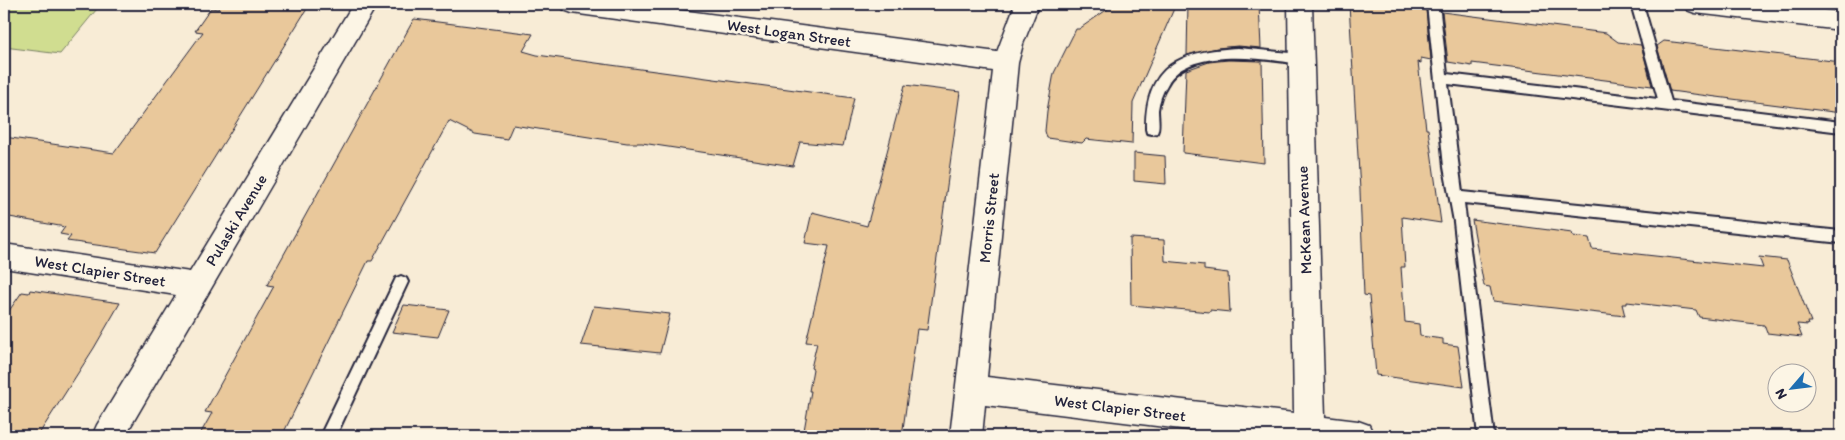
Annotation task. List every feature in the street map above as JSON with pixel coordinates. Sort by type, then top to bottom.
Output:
[{"type":"street","name":"Pulaski Avenue","points":[[108,436],[364,4]]},
{"type":"street","name":"West Logan Street","points":[[572,4],[1006,63]]},
{"type":"street","points":[[1022,15],[1045,4]]},
{"type":"street","name":"McKean Avenue","points":[[1300,4],[1310,433]]},
{"type":"street","points":[[1695,4],[1841,21]]},
{"type":"street","name":"Morris Street","points":[[966,436],[1006,63],[1022,15]]},
{"type":"street","name":"West Clapier Street","points":[[4,256],[197,286]]},
{"type":"street","name":"West Clapier Street","points":[[970,389],[1310,433],[1358,436]]},
{"type":"lane","points":[[1433,4],[1486,436]]},
{"type":"lane","points":[[1637,4],[1666,106]]},
{"type":"lane","points":[[1152,128],[1152,109],[1158,85],[1171,72],[1186,62],[1221,52],[1240,52],[1300,59]]},
{"type":"lane","points":[[1442,78],[1841,127]]},
{"type":"lane","points":[[1457,196],[1841,237]]},
{"type":"lane","points":[[328,436],[401,282]]},
{"type":"green space","points":[[4,4],[101,4],[60,54],[4,47]]},
{"type":"building","points":[[222,4],[310,4],[155,253],[67,241],[71,236],[60,234],[65,227],[4,216],[4,137],[114,153],[203,32],[195,31],[211,8],[218,9]]},
{"type":"building","points":[[1115,4],[1176,4],[1133,103],[1132,144],[1086,139],[1082,143],[1047,138],[1045,131],[1047,111],[1054,73],[1076,29],[1079,29]]},
{"type":"building","points":[[1188,4],[1259,4],[1261,48],[1238,46],[1217,48],[1187,55]]},
{"type":"building","points":[[1349,4],[1422,4],[1423,10],[1426,10],[1431,60],[1421,58],[1421,63],[1418,62],[1426,129],[1428,129],[1441,223],[1402,217],[1405,267],[1401,267],[1405,322],[1419,324],[1420,336],[1443,339],[1443,344],[1458,346],[1464,387],[1376,375],[1369,296],[1364,295]]},
{"type":"building","points":[[1442,12],[1606,33],[1618,42],[1641,45],[1652,86],[1472,63],[1472,66],[1448,62]]},
{"type":"building","points":[[414,19],[533,34],[523,51],[537,55],[854,98],[843,146],[800,142],[793,166],[513,125],[507,139],[475,134],[449,121],[372,261],[368,261],[282,436],[199,436],[212,413],[205,412],[274,286],[267,285]]},
{"type":"building","points":[[1664,41],[1841,62],[1841,113],[1670,91],[1657,46]]},
{"type":"building","points":[[1228,60],[1262,61],[1264,163],[1183,153],[1186,70],[1209,62]]},
{"type":"building","points":[[905,85],[960,92],[927,330],[917,329],[902,436],[803,436],[811,391],[809,391],[813,369],[811,368],[817,343],[806,342],[829,246],[805,243],[812,212],[867,226]]},
{"type":"building","points":[[1134,153],[1165,156],[1166,184],[1134,181]]},
{"type":"building","points":[[1472,220],[1572,233],[1573,236],[1589,238],[1592,249],[1763,268],[1759,257],[1787,260],[1811,322],[1807,322],[1808,325],[1797,324],[1802,337],[1767,333],[1764,325],[1699,317],[1696,310],[1627,302],[1627,304],[1622,304],[1625,316],[1493,301],[1490,287],[1484,286]]},
{"type":"building","points":[[1130,238],[1164,240],[1165,261],[1204,265],[1204,270],[1228,273],[1230,312],[1131,305]]},
{"type":"building","points":[[30,290],[120,303],[94,348],[39,434],[35,436],[4,436],[4,318],[22,292],[29,293]]},
{"type":"building","points":[[404,305],[449,310],[438,337],[392,332]]},
{"type":"building","points":[[594,306],[670,314],[660,353],[581,345]]}]
